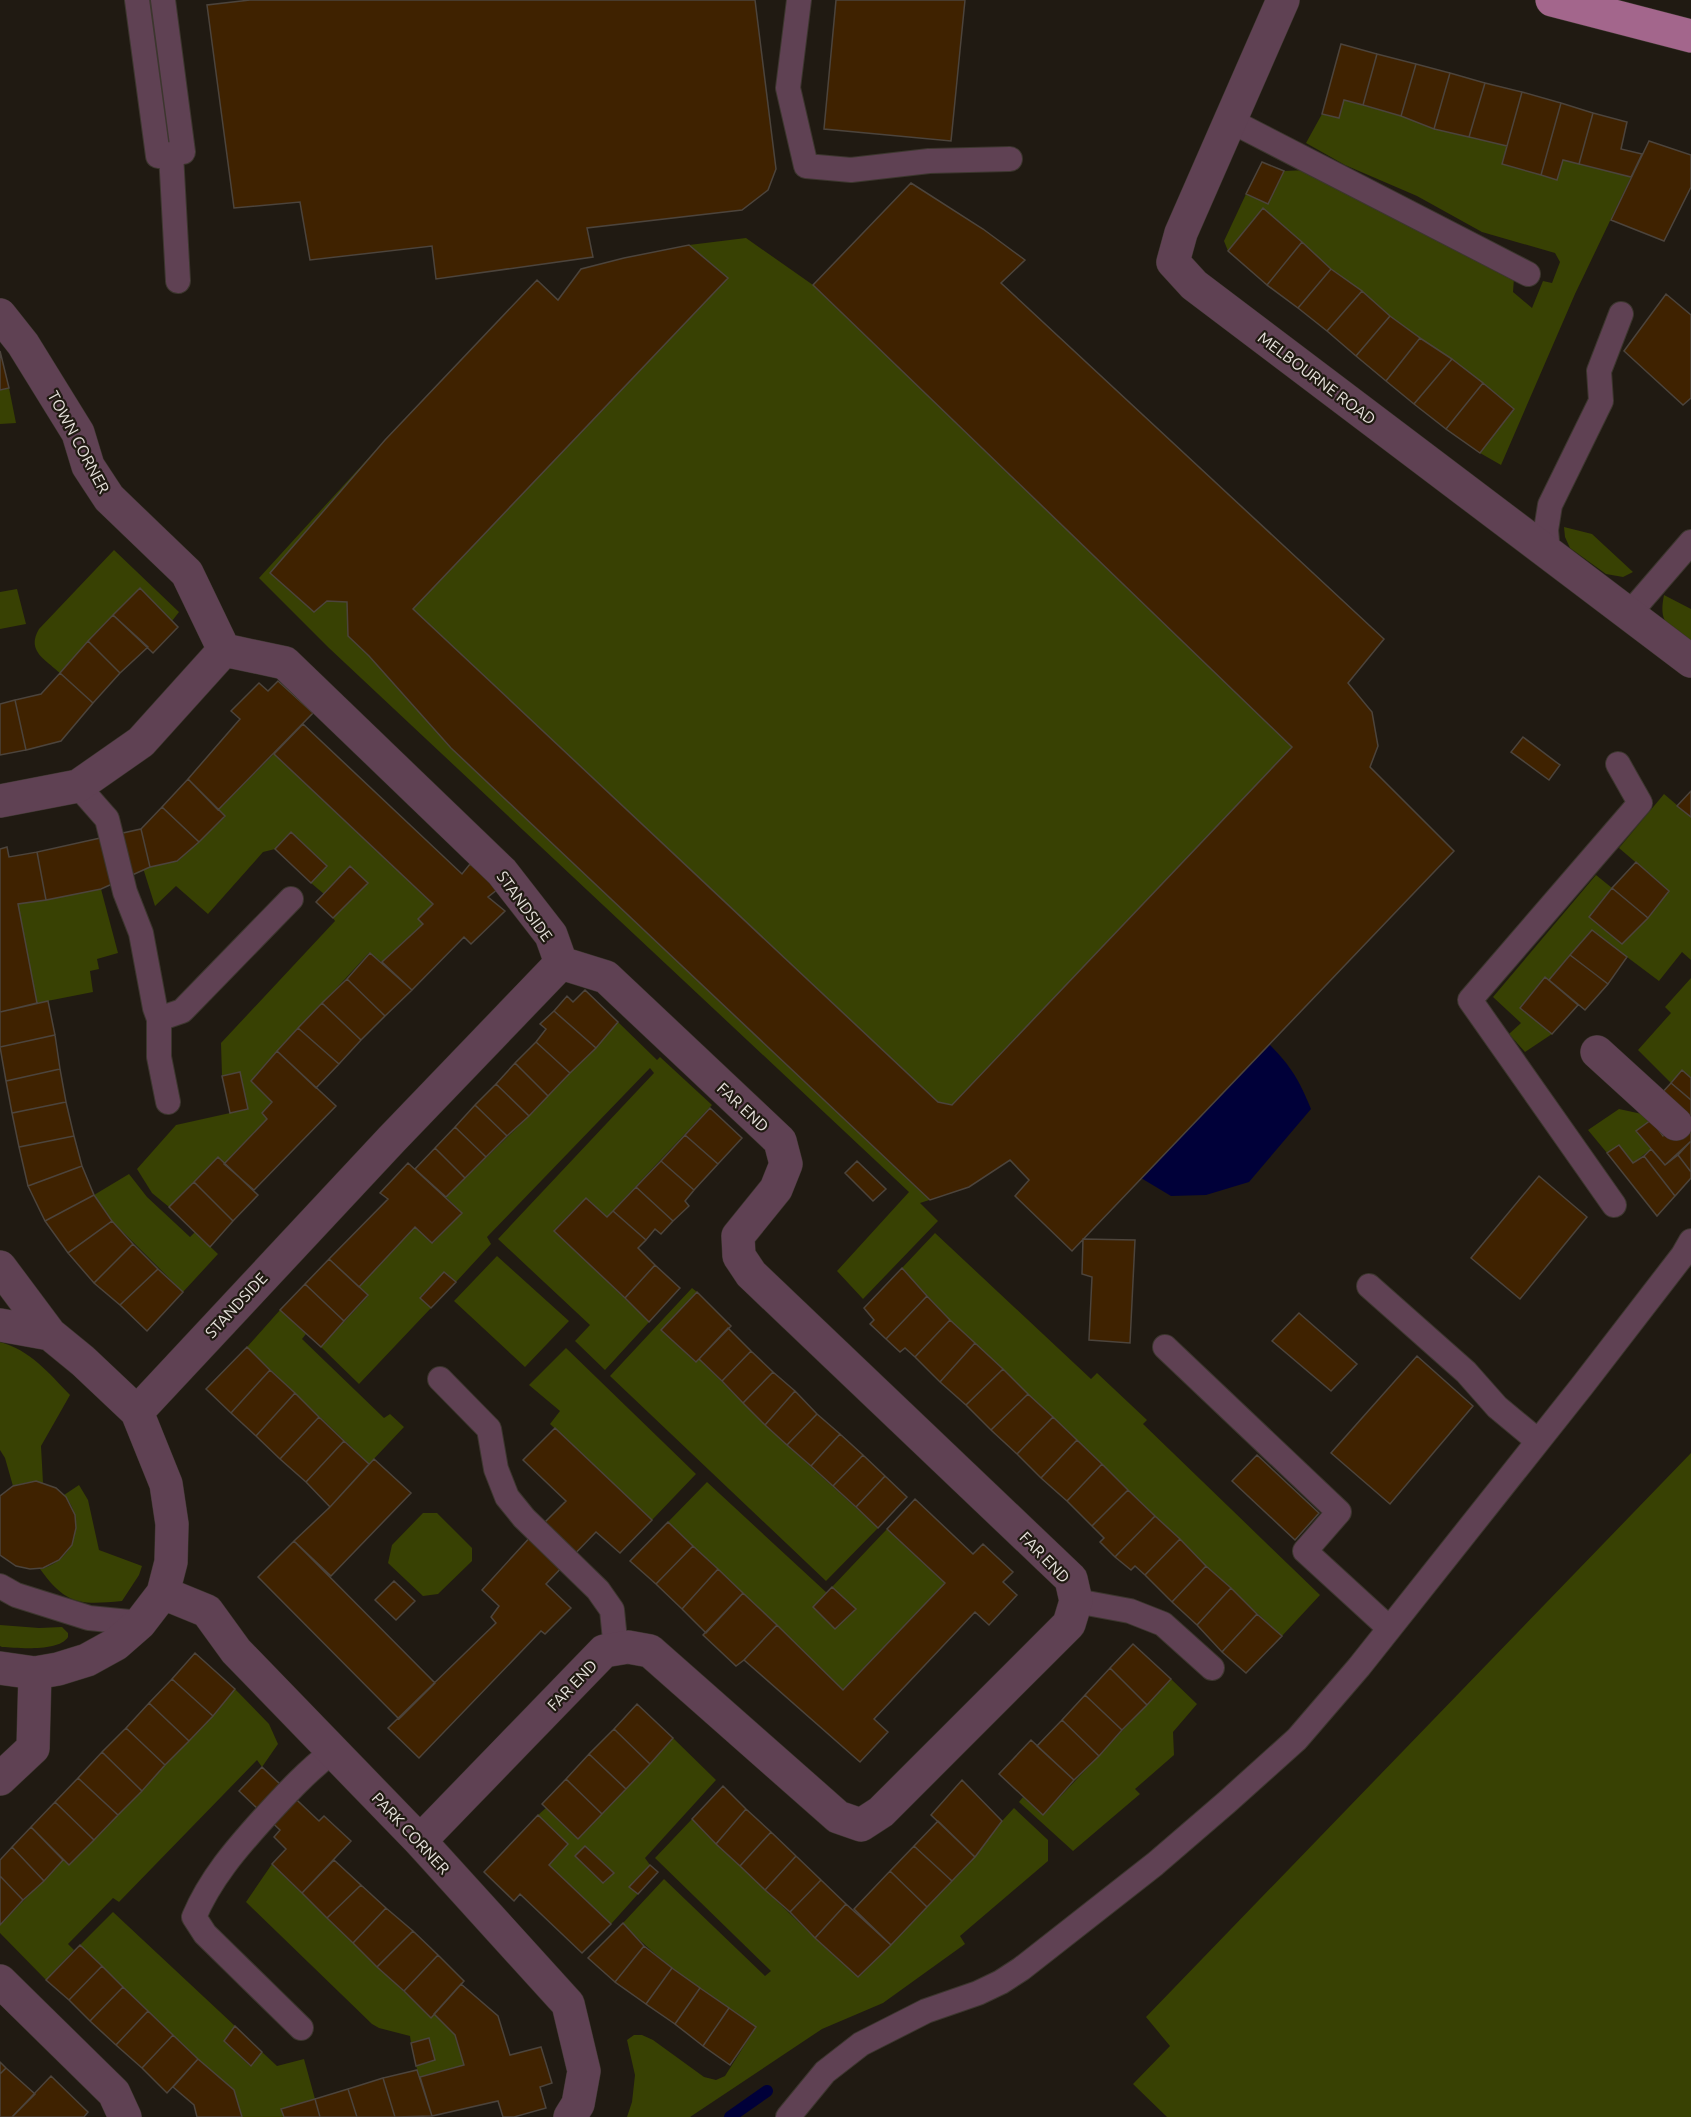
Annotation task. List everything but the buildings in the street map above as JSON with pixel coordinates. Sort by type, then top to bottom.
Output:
[{"type":"main road","points":[[1552,0],[1690,36]]},
{"type":"street","name":"MELBOURNE ROAD","points":[[1283,0],[1181,233],[1173,262],[1194,285],[1691,661]]},
{"type":"street","name":"TOWN CORNER","points":[[0,315],[23,344],[78,433],[88,466],[109,498],[187,573],[224,650]]},
{"type":"street","points":[[0,801],[78,786],[141,742],[224,650]]},
{"type":"street","name":"STANDSIDE","points":[[137,1412],[383,1148],[561,963],[551,935],[502,872],[285,663],[224,650]]},
{"type":"street","name":"FAR END","points":[[420,1841],[604,1651],[628,1647],[650,1651],[838,1817],[861,1824],[881,1812],[1068,1624],[1076,1601],[1071,1579],[751,1274],[739,1256],[738,1236],[776,1189],[786,1164],[780,1141],[606,977],[561,963]]},
{"type":"street","points":[[1598,1053],[1676,1124]]},
{"type":"street","points":[[0,1267],[50,1334],[83,1361],[137,1412],[166,1484],[172,1524],[171,1563],[163,1593],[140,1623],[116,1644],[87,1660],[58,1669],[35,1673],[0,1668]]},
{"type":"street","points":[[0,1324],[50,1334]]},
{"type":"street","name":"PARK CORNER","points":[[163,1593],[207,1611],[236,1651],[420,1841],[568,2004],[584,2072],[578,2104],[570,2117]]},
{"type":"street","points":[[0,1779],[33,1748],[35,1673]]},
{"type":"street","points":[[0,1981],[114,2093],[125,2117]]},
{"type":"lane","points":[[137,0],[158,156],[183,152],[163,0]]},
{"type":"lane","points":[[799,0],[788,88],[806,166],[852,170],[929,161],[1010,159]]},
{"type":"lane","points":[[1231,121],[1528,273]]},
{"type":"lane","points":[[171,154],[178,281]]},
{"type":"lane","points":[[1548,552],[1546,530],[1550,504],[1601,401],[1599,370],[1621,314]]},
{"type":"lane","points":[[1629,614],[1691,542]]},
{"type":"lane","points":[[1614,1205],[1470,1000],[1640,803],[1618,764]]},
{"type":"lane","points":[[78,786],[106,819],[125,892],[141,933],[159,1019],[159,1057],[168,1102]]},
{"type":"lane","points":[[159,1019],[182,1011],[291,899]]},
{"type":"lane","points":[[788,2117],[825,2072],[861,2044],[926,2011],[978,1993],[1001,1982],[1081,1923],[1155,1864],[1297,1739],[1538,1441],[1662,1283],[1691,1242]]},
{"type":"lane","points":[[1369,1286],[1466,1372],[1497,1407],[1538,1441]]},
{"type":"lane","points":[[1165,1347],[1339,1512],[1305,1551],[1389,1628]]},
{"type":"lane","points":[[440,1379],[489,1429],[496,1469],[507,1497],[524,1518],[598,1590],[612,1610],[616,1650]]},
{"type":"lane","points":[[0,1586],[16,1595],[89,1618],[140,1623]]},
{"type":"lane","points":[[1076,1601],[1130,1611],[1163,1624],[1212,1668]]},
{"type":"lane","points":[[301,2028],[205,1934],[194,1917],[203,1895],[215,1876],[244,1840],[304,1774],[333,1751]]},
{"type":"green space","points":[[1344,100],[1401,116],[1434,129],[1507,146],[1541,175],[1557,180],[1563,160],[1631,177],[1575,294],[1501,465],[1480,453],[1514,409],[1483,383],[1390,316],[1362,291],[1331,269],[1263,209],[1228,251],[1224,241],[1246,194],[1284,171],[1307,170],[1514,278],[1513,292],[1532,308],[1543,281],[1552,283],[1560,262],[1555,253],[1482,232],[1417,196],[1345,165],[1306,143],[1322,114],[1339,118]]},
{"type":"green space","points":[[911,183],[983,229],[1025,260],[1001,283],[1384,639],[1348,683],[1372,712],[1378,746],[1370,767],[1454,851],[1072,1251],[1015,1196],[1029,1180],[1009,1160],[969,1187],[920,1203],[938,1221],[863,1299],[837,1271],[909,1192],[329,648],[259,578],[385,440],[537,280],[558,300],[581,269],[689,245],[746,238],[813,285]]},
{"type":"green space","points":[[9,388],[16,423],[0,424],[0,390]]},
{"type":"green space","points":[[1564,527],[1592,534],[1633,572],[1623,577],[1606,574],[1570,548]]},
{"type":"green space","points":[[114,550],[179,612],[172,621],[140,588],[60,673],[43,659],[36,649],[35,643],[39,629]]},
{"type":"green space","points":[[17,589],[26,624],[0,629],[0,592]]},
{"type":"green space","points":[[1664,595],[1691,609],[1691,643],[1671,628],[1664,619]]},
{"type":"green space","points":[[274,754],[433,904],[418,919],[423,924],[382,962],[369,953],[251,1081],[272,1102],[262,1113],[267,1119],[224,1164],[218,1157],[169,1207],[152,1193],[137,1169],[176,1125],[248,1109],[240,1073],[222,1076],[221,1043],[335,921],[333,918],[367,883],[350,866],[324,894],[311,883],[327,866],[291,832],[275,849],[263,852],[208,914],[176,886],[155,906],[143,868],[178,861],[225,817],[218,810]]},
{"type":"green space","points":[[1664,794],[1691,817],[1691,960],[1682,952],[1659,981],[1627,957],[1570,955],[1549,980],[1545,977],[1520,1007],[1552,1034],[1525,1052],[1509,1034],[1521,1023],[1493,997],[1596,875],[1612,888],[1590,917],[1622,944],[1648,918],[1669,891],[1619,848]]},
{"type":"green space","points":[[101,889],[118,953],[97,959],[99,969],[90,971],[93,992],[37,1003],[18,904]]},
{"type":"green space","points":[[1691,978],[1691,1078],[1671,1083],[1638,1050],[1671,1013],[1665,1007]]},
{"type":"green space","points":[[618,1022],[657,1060],[660,1057],[712,1105],[607,1217],[586,1198],[554,1230],[649,1322],[605,1370],[575,1341],[590,1325],[498,1239],[654,1073],[650,1068],[487,1237],[491,1244],[456,1282],[444,1272],[420,1297],[431,1308],[359,1384],[321,1347],[368,1296],[359,1287],[415,1227],[433,1243],[462,1213],[446,1197],[529,1116]]},
{"type":"green space","points":[[1619,1109],[1642,1114],[1651,1120],[1651,1149],[1633,1163],[1607,1153],[1588,1130]]},
{"type":"green space","points":[[129,1174],[147,1197],[190,1237],[195,1232],[218,1254],[183,1292],[112,1221],[94,1195]]},
{"type":"green space","points":[[935,1233],[1091,1379],[1097,1373],[1147,1420],[1143,1424],[1320,1595],[1282,1636],[950,1320],[902,1268]]},
{"type":"green space","points":[[497,1256],[569,1321],[525,1367],[454,1301]]},
{"type":"green space","points":[[692,1288],[697,1292],[662,1330],[695,1362],[699,1359],[765,1425],[878,1528],[826,1581],[610,1376]]},
{"type":"green space","points":[[280,1310],[306,1334],[302,1339],[384,1418],[390,1414],[404,1427],[369,1464],[247,1347]]},
{"type":"green space","points":[[0,1342],[30,1356],[70,1395],[41,1446],[43,1483],[29,1482],[13,1486],[5,1458],[0,1450]]},
{"type":"green space","points":[[566,1348],[696,1474],[652,1520],[550,1424],[560,1411],[529,1385]]},
{"type":"green space","points":[[1691,1453],[1691,2117],[1167,2117],[1133,2084],[1170,2046],[1146,2017]]},
{"type":"green space","points":[[707,1482],[827,1593],[813,1607],[835,1629],[855,1609],[832,1587],[887,1529],[945,1583],[843,1690],[668,1522]]},
{"type":"green space","points":[[79,1485],[88,1500],[99,1550],[142,1566],[139,1575],[122,1601],[95,1603],[75,1600],[58,1590],[40,1569],[52,1565],[69,1549],[76,1527],[75,1516],[64,1495]]},
{"type":"green space","points":[[423,1513],[437,1513],[472,1548],[472,1561],[438,1594],[423,1596],[388,1563],[392,1545]]},
{"type":"green space","points":[[0,1625],[62,1627],[68,1633],[68,1637],[63,1642],[47,1647],[2,1647],[0,1646]]},
{"type":"green space","points":[[1171,1679],[1197,1704],[1173,1732],[1174,1755],[1135,1789],[1140,1794],[1073,1851],[1019,1802],[1023,1797],[1043,1815]]},
{"type":"green space","points":[[235,1689],[269,1724],[278,1744],[262,1767],[257,1760],[119,1902],[113,1898],[68,1944],[74,1950],[46,1980],[0,1933],[0,1925],[63,1860],[69,1864],[189,1741]]},
{"type":"green space","points":[[673,1738],[716,1780],[645,1858],[650,1865],[629,1887],[638,1894],[611,1924],[549,1865],[568,1844],[538,1815],[546,1808],[578,1839]],"holes":[[[585,1846],[614,1873],[604,1883],[575,1856]]]},
{"type":"green space","points":[[1014,1808],[1048,1840],[1048,1861],[960,1936],[965,1944],[883,2003],[822,2029],[690,2117],[627,2117],[632,2102],[635,2075],[627,2040],[634,2035],[642,2035],[653,2040],[704,2077],[716,2080],[725,2076],[756,2027],[670,1966],[623,1923],[664,1879],[765,1976],[771,1971],[655,1858],[692,1819],[815,1938],[859,1977],[975,1857]]},
{"type":"green space","points":[[272,1864],[430,2017],[434,2014],[455,2035],[464,2065],[420,2077],[416,2066],[435,2060],[429,2038],[411,2043],[410,2036],[372,2024],[246,1902]]},
{"type":"green space","points":[[113,1912],[235,2026],[224,2041],[250,2066],[262,2052],[277,2066],[304,2059],[315,2099],[281,2110],[284,2117],[242,2117],[234,2090],[198,2059],[80,1945]]},
{"type":"shaded area","points":[[1269,1044],[1294,1074],[1311,1109],[1249,1182],[1206,1195],[1171,1196],[1141,1178]]},
{"type":"waterway","points":[[730,2117],[767,2091]]}]
